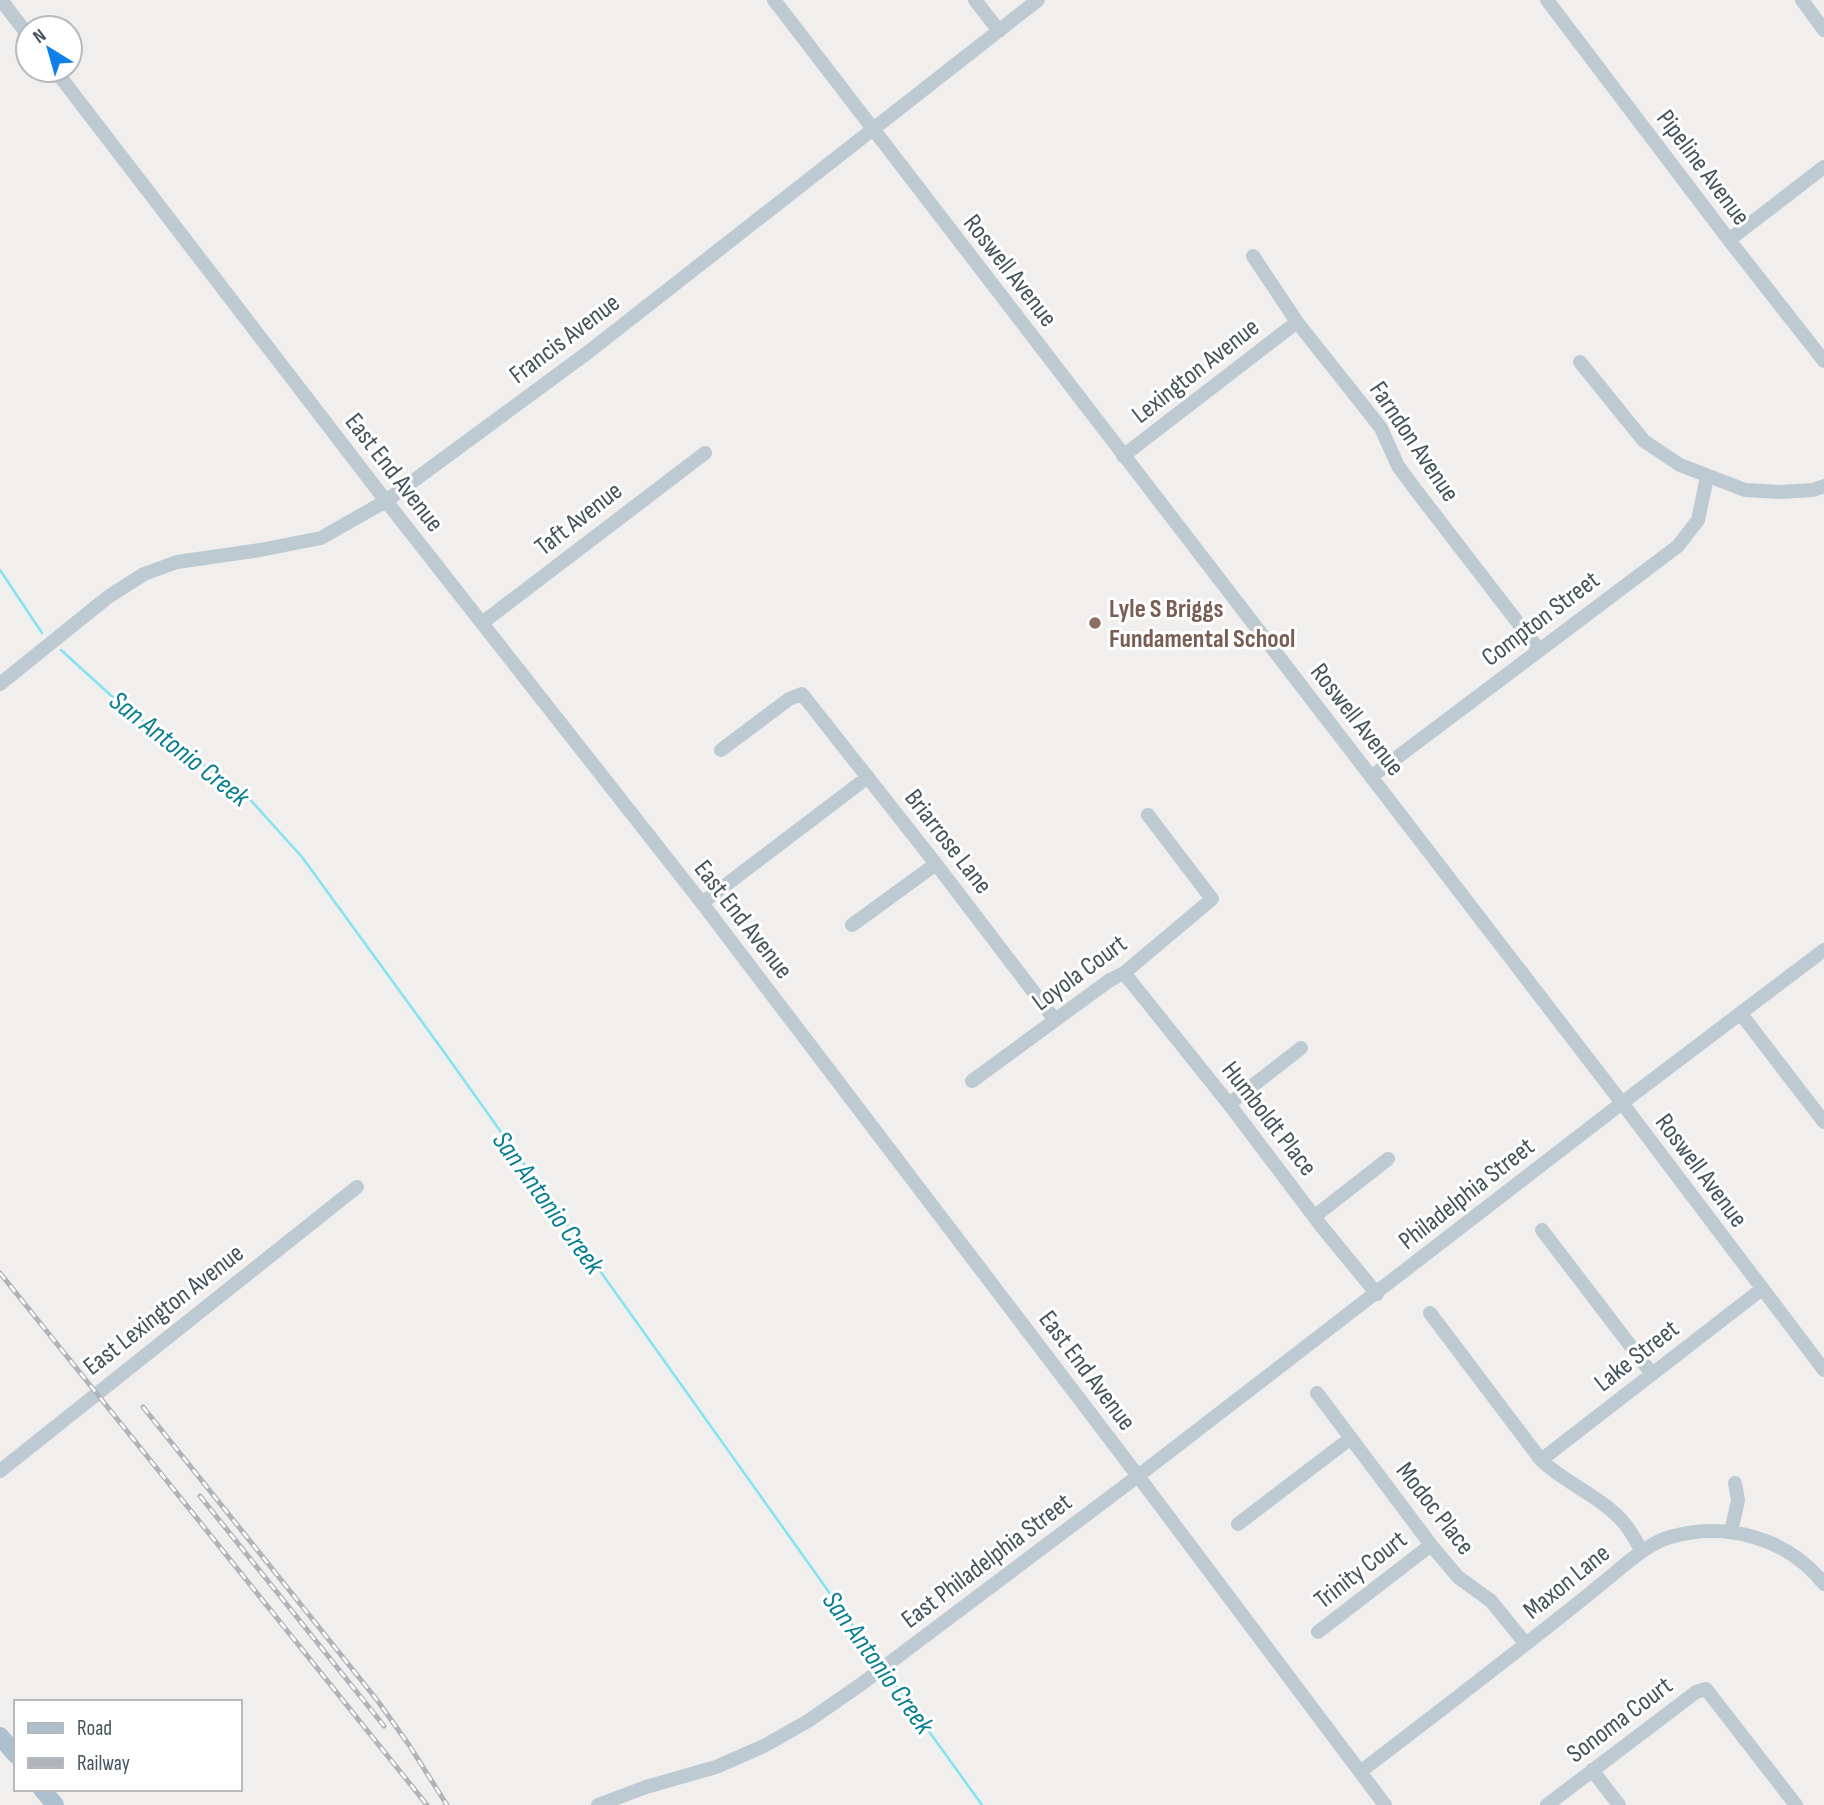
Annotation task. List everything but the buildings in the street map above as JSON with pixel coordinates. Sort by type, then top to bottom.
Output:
[{"type":"main road","points":[[0,1735],[14,1752]]},
{"type":"main road","points":[[44,1791],[55,1805]]},
{"type":"street","points":[[1,0],[14,17]]},
{"type":"street","name":"Roswell Avenue","points":[[774,0],[1824,1370]]},
{"type":"street","points":[[975,0],[999,31]]},
{"type":"street","name":"Francis Avenue","points":[[0,684],[108,597],[144,574],[177,562],[321,538],[386,501],[587,353],[1038,0]]},
{"type":"street","name":"Pipeline Avenue","points":[[1547,0],[1824,361]]},
{"type":"street","points":[[1802,0],[1824,30]]},
{"type":"street","name":"East End Avenue","points":[[66,84],[386,501],[702,903],[1139,1476],[1385,1805]]},
{"type":"street","points":[[1729,240],[1824,167]]},
{"type":"street","name":"Farndon Avenue","points":[[1253,256],[1297,322],[1381,428],[1398,466],[1539,650]]},
{"type":"street","name":"Lexington Avenue","points":[[1123,456],[1297,322]]},
{"type":"street","points":[[1580,362],[1644,441],[1680,465],[1745,490],[1780,492],[1813,490],[1824,486]]},
{"type":"street","name":"Taft Avenue","points":[[482,623],[705,453]]},
{"type":"street","name":"Compton Street","points":[[1371,777],[1678,546],[1698,520],[1707,477]]},
{"type":"street","name":"Briarrose Lane","points":[[721,750],[789,699],[802,694],[936,863],[1055,1020]]},
{"type":"street","points":[[702,903],[868,777]]},
{"type":"street","name":"Loyola Court","points":[[972,1082],[1110,979],[1124,973],[1212,899],[1148,815]]},
{"type":"street","points":[[852,925],[936,863]]},
{"type":"street","name":"Philadelphia Street","points":[[1139,1476],[1824,950]]},
{"type":"street","name":"Humboldt Place","points":[[1124,973],[1377,1294]]},
{"type":"street","points":[[1741,1014],[1824,1122]]},
{"type":"street","points":[[1229,1104],[1301,1048]]},
{"type":"street","points":[[1315,1216],[1388,1159]]},
{"type":"street","name":"East Lexington Avenue","points":[[0,1471],[357,1187]]},
{"type":"street","points":[[1542,1230],[1652,1374]]},
{"type":"street","name":"Lake Street","points":[[1541,1460],[1762,1289]]},
{"type":"street","points":[[1430,1313],[1541,1460],[1623,1522],[1642,1551]]},
{"type":"street","name":"Modoc Place","points":[[1317,1392],[1431,1545],[1458,1577],[1492,1601],[1527,1644]]},
{"type":"street","points":[[1238,1524],[1351,1438]]},
{"type":"street","name":"East Philadelphia Street","points":[[598,1805],[646,1787],[716,1767],[764,1746],[808,1721],[871,1677],[1139,1476]]},
{"type":"street","points":[[1731,1532],[1738,1500],[1735,1483]]},
{"type":"street","name":"Maxon Lane","points":[[1360,1772],[1527,1644],[1642,1551],[1668,1537],[1695,1532],[1731,1532],[1764,1539],[1809,1568],[1824,1584]]},
{"type":"street","name":"Trinity Court","points":[[1318,1632],[1431,1545]]},
{"type":"street","name":"Sonoma Court","points":[[1547,1805],[1696,1692],[1706,1689],[1796,1805]]},
{"type":"street","points":[[1592,1770],[1619,1805]]},
{"type":"waterway","name":"San Antonio Creek","points":[[0,570],[42,633]]},
{"type":"waterway","name":"San Antonio Creek","points":[[61,650],[116,700],[245,794],[302,857],[881,1665]]},
{"type":"waterway","name":"San Antonio Creek","points":[[887,1673],[982,1805]]},
{"type":"railway","points":[[0,1273],[427,1805]]},
{"type":"railway","points":[[143,1407],[377,1700],[447,1805]]},
{"type":"railway","points":[[200,1496],[384,1726]]},
{"type":"place","name":"Lyle S Briggs Fundamental School","points":[[1095,623]]}]
